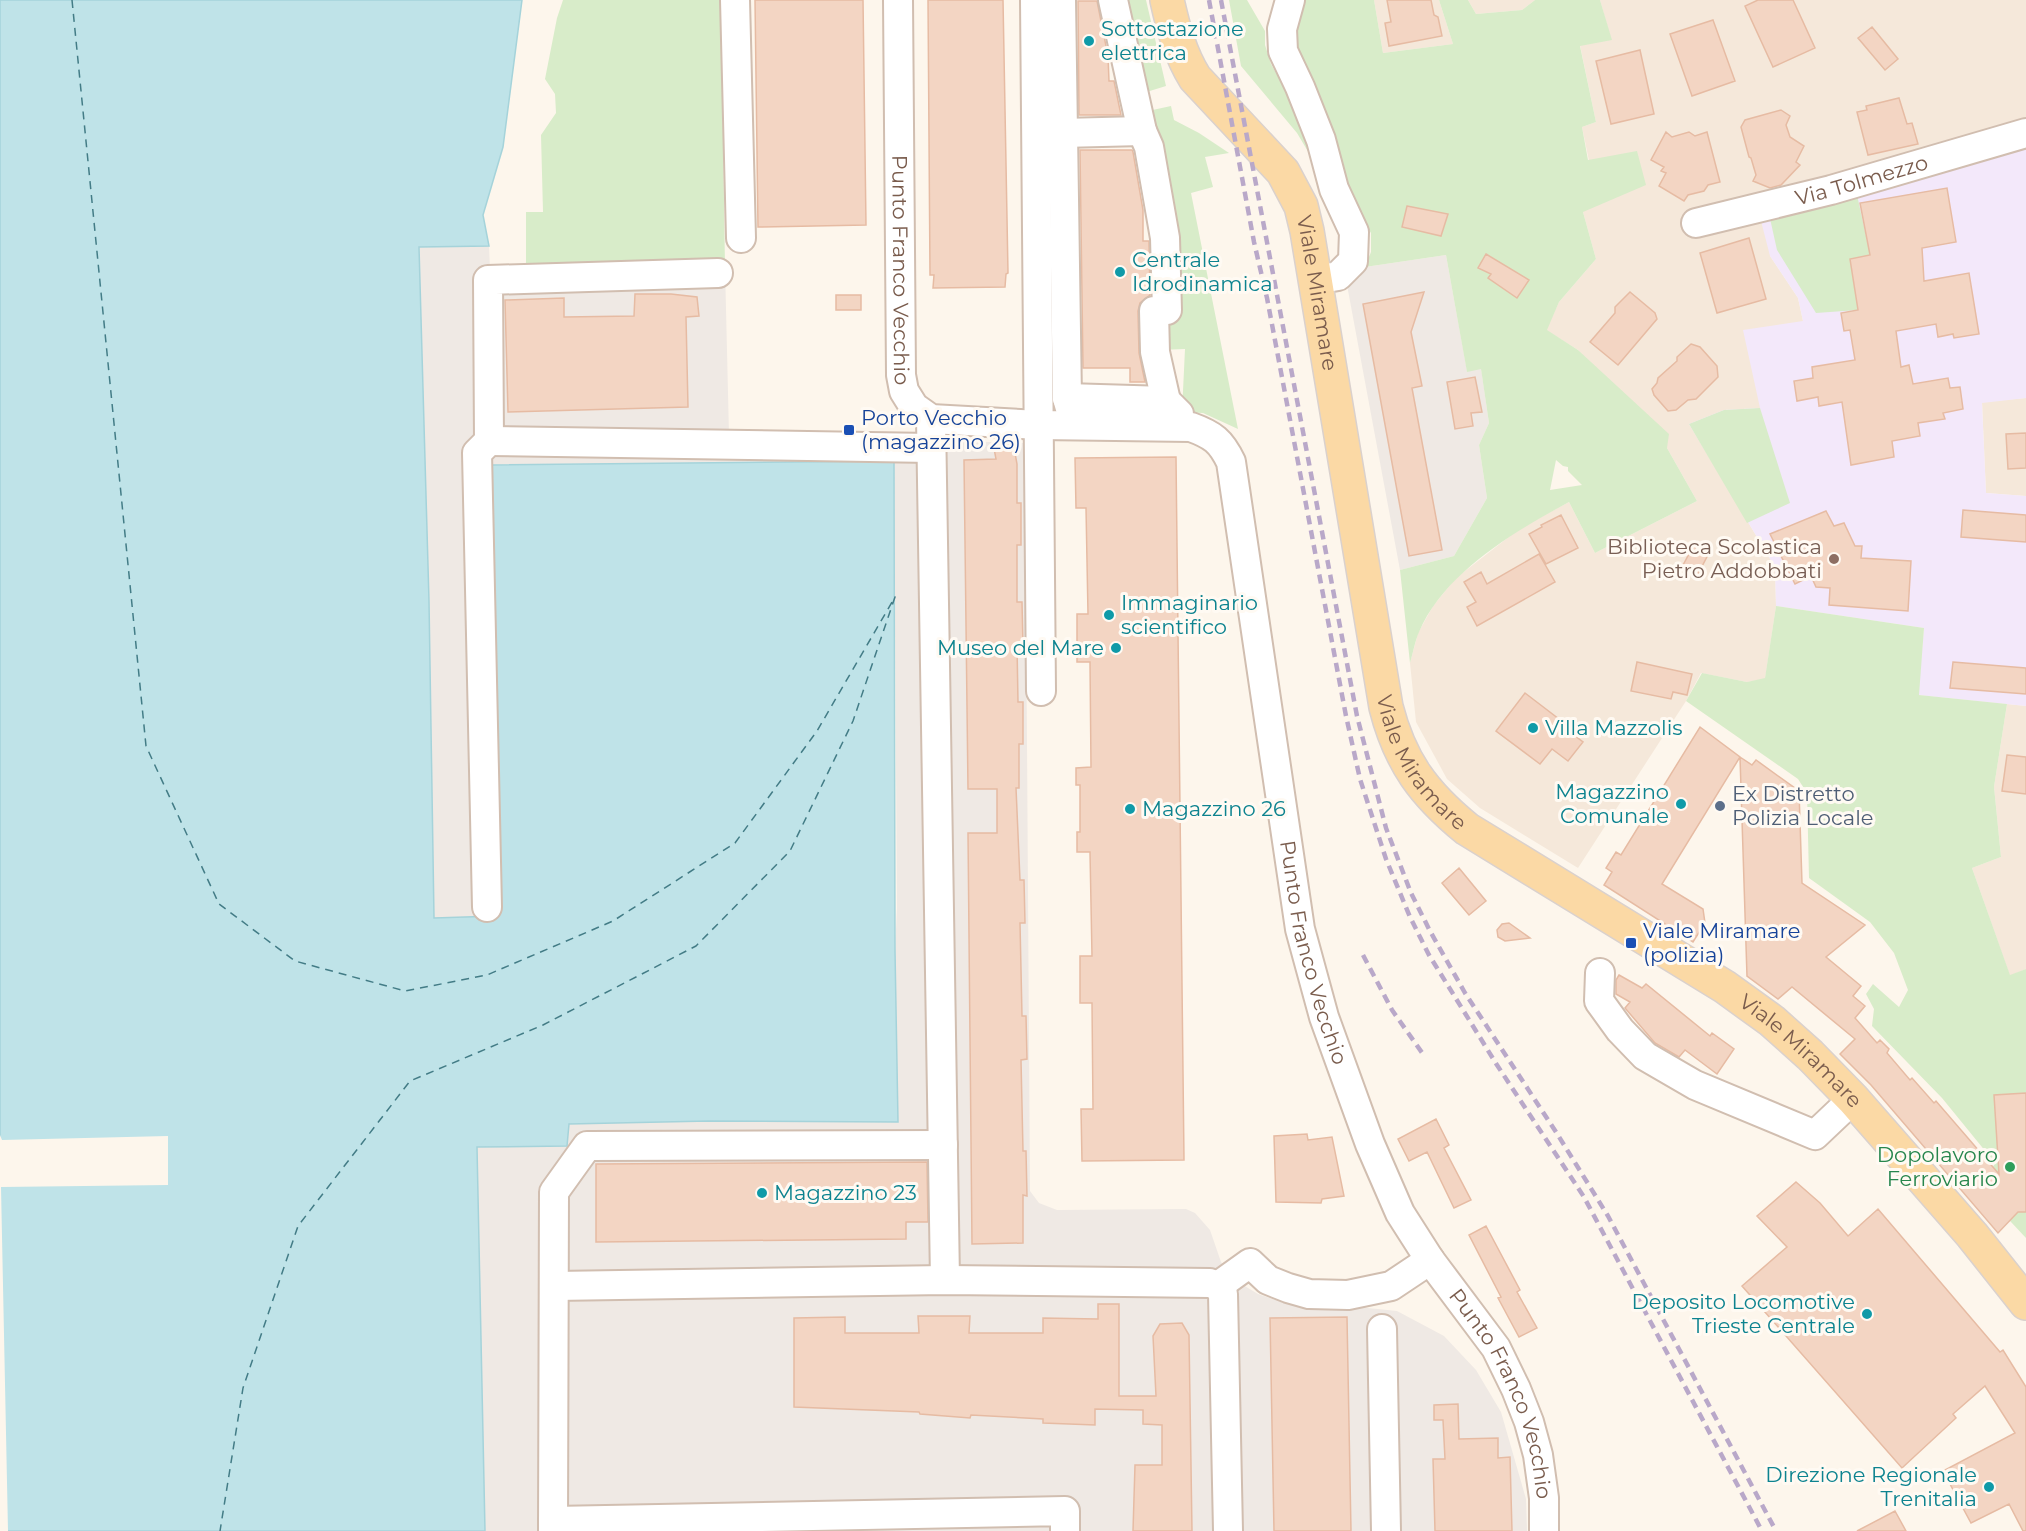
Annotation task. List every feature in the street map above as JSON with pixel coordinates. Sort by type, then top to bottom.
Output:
[{"type":"main road","name":"Viale Miramare","points":[[1167,0],[1177,40],[1195,78],[1283,172],[1300,206],[1307,231],[1386,707],[1392,732],[1410,768],[1433,800],[1467,829],[1742,999],[1772,1021],[1810,1055],[1853,1099],[1965,1227],[2026,1303]]},
{"type":"street","points":[[735,0],[741,238]]},
{"type":"street","name":"Punto Franco Vecchio","points":[[898,0],[901,375],[904,392],[914,407],[931,419],[1039,425],[1191,427],[1209,434],[1226,451],[1230,462],[1300,929],[1324,1017],[1370,1144],[1400,1213],[1430,1260],[1496,1348],[1516,1389],[1529,1422],[1538,1455],[1544,1498],[1544,1531]]},
{"type":"street","points":[[1035,0],[1041,691]]},
{"type":"street","points":[[1061,0],[1069,407],[1174,410],[1155,352],[1154,311],[1167,310],[1165,238],[1149,147],[1113,0]]},
{"type":"street","points":[[1290,0],[1282,29],[1283,51],[1321,140],[1334,189],[1354,232],[1353,261],[1338,276],[1315,280]]},
{"type":"street","points":[[1062,133],[1141,113]]},
{"type":"street","name":"Via Tolmezzo","points":[[1696,223],[1831,190],[2026,133]]},
{"type":"street","points":[[487,907],[477,453],[489,441],[488,280],[718,273]]},
{"type":"street","points":[[931,419],[945,1280]]},
{"type":"street","points":[[489,441],[931,448]]},
{"type":"street","points":[[1600,973],[1599,1001],[1620,1030],[1645,1056],[1695,1085],[1815,1135],[1853,1099]]},
{"type":"street","points":[[943,1145],[587,1146],[554,1192],[553,1526],[1065,1511],[1065,1531]]},
{"type":"street","points":[[1218,1286],[1250,1263],[1268,1280],[1288,1288],[1310,1294],[1348,1295],[1391,1286],[1430,1260]]},
{"type":"street","points":[[555,1286],[945,1280],[1210,1283],[1218,1286],[1223,1294],[1228,1531]]},
{"type":"street","points":[[1382,1329],[1386,1531]]},
{"type":"shaded area","points":[[1374,0],[1439,0],[1453,44],[1383,53]]},
{"type":"shaded area","points":[[1468,0],[1535,0],[1522,10],[1476,14]]},
{"type":"shaded area","points":[[1600,0],[2026,0],[2026,144],[1770,256],[1798,298],[1803,321],[1760,408],[1724,410],[1689,424],[1775,567],[1776,606],[1765,679],[1747,682],[1701,673],[1686,701],[1578,868],[1480,808],[1447,779],[1416,722],[1410,663],[1418,633],[1433,606],[1456,578],[1519,529],[1569,502],[1595,553],[1697,501],[1667,448],[1578,350],[1546,330],[1559,302],[1596,259],[1583,212],[1589,161],[1582,127],[1596,122],[1580,45],[1611,39]]},
{"type":"shaded area","points":[[2026,144],[2026,398],[1982,403],[1986,493],[2026,496],[2026,706],[1918,695],[1924,628],[1776,606],[1775,567],[1689,424],[1724,410],[1760,408],[1743,330],[1803,321],[1798,298],[1770,256],[1760,217]]},
{"type":"shaded area","points":[[489,246],[490,269],[725,267],[729,435],[1025,443],[1030,1191],[1039,1203],[1057,1210],[1186,1209],[1195,1213],[1210,1230],[1221,1262],[1238,1282],[1258,1294],[1290,1305],[1348,1306],[1397,1311],[1444,1336],[1476,1370],[1501,1412],[1526,1499],[1527,1531],[485,1531],[476,1147],[567,1146],[569,1124],[709,1121],[895,951],[897,908],[894,461],[483,465],[497,916],[434,918],[429,601],[419,247]]},
{"type":"shaded area","points":[[1446,255],[1467,371],[1481,368],[1489,423],[1479,445],[1487,498],[1454,556],[1400,570],[1347,285],[1360,277],[1365,267]]},
{"type":"shaded area","points":[[2026,398],[2026,496],[1986,493],[1982,402]]},
{"type":"shaded area","points":[[2007,704],[2026,706],[2026,969],[2010,976],[1972,868],[2001,857],[1994,787]]},
{"type":"green space","points":[[563,0],[721,0],[725,267],[526,268],[526,212],[543,212],[541,135],[556,113],[555,94],[545,79],[557,18]]},
{"type":"green space","points":[[1120,0],[1146,0],[1166,86],[1140,94]]},
{"type":"green space","points":[[1229,0],[1247,0],[1265,31],[1265,45],[1271,64],[1306,126],[1319,170],[1297,133],[1241,66]]},
{"type":"green space","points":[[1303,0],[1374,0],[1383,53],[1453,44],[1439,0],[1468,0],[1476,14],[1522,10],[1535,0],[1600,0],[1612,40],[1580,46],[1596,122],[1582,127],[1588,160],[1637,151],[1646,185],[1583,212],[1596,259],[1559,302],[1547,330],[1578,350],[1669,434],[1667,448],[1697,501],[1595,553],[1569,502],[1504,540],[1463,572],[1431,610],[1419,632],[1410,663],[1400,570],[1454,556],[1487,498],[1479,445],[1489,423],[1481,369],[1467,372],[1446,255],[1365,267],[1371,252],[1371,233],[1343,189],[1292,34]],"holes":[[[1556,460],[1568,467],[1568,471],[1582,485],[1550,490]]]},
{"type":"green space","points":[[1171,106],[1174,120],[1229,153],[1205,157],[1213,187],[1191,193],[1238,429],[1203,413],[1182,412],[1185,349],[1159,350],[1148,111]]},
{"type":"green space","points":[[1856,190],[1870,255],[1850,259],[1858,310],[1816,313],[1777,250],[1769,214]]},
{"type":"green space","points":[[1760,408],[1790,503],[1747,523],[1689,424],[1724,410]]},
{"type":"green space","points":[[1776,606],[1924,628],[1919,695],[2007,704],[1994,787],[2001,857],[1972,868],[2010,975],[2026,969],[2026,1238],[1981,1190],[1995,1163],[1942,1098],[1872,1026],[1874,1009],[1866,994],[1873,984],[1899,1007],[1908,990],[1894,953],[1870,922],[1809,878],[1807,793],[1798,779],[1686,701],[1702,673],[1747,682],[1765,678]]},
{"type":"water","points":[[0,0],[522,0],[503,147],[483,215],[489,246],[419,247],[429,601],[434,918],[496,916],[483,465],[894,461],[895,951],[898,1122],[709,1121],[569,1124],[567,1146],[477,1147],[485,1531],[0,1531]]},
{"type":"pier","points":[[0,1135],[2,1140],[168,1136],[168,1185],[1,1187],[8,1531],[0,1531]]},
{"type":"building","points":[[755,0],[863,0],[866,225],[758,227]]},
{"type":"building","points":[[928,0],[1003,0],[1008,273],[1005,287],[933,288],[934,275],[930,275]]},
{"type":"building","points":[[1387,0],[1431,0],[1442,36],[1389,46],[1385,23],[1391,22]]},
{"type":"building","points":[[1758,0],[1793,0],[1815,48],[1773,67],[1745,6]]},
{"type":"building","name":"Sottostazione elettrica","points":[[1078,1],[1097,1],[1108,56],[1109,81],[1114,81],[1121,115],[1079,115]]},
{"type":"building","points":[[1713,20],[1735,81],[1692,96],[1670,34]]},
{"type":"building","points":[[1872,27],[1898,59],[1885,70],[1858,38]]},
{"type":"building","points":[[1640,50],[1654,114],[1611,124],[1596,61]]},
{"type":"building","points":[[1899,98],[1907,124],[1912,123],[1918,144],[1868,155],[1857,112],[1867,110],[1866,106]]},
{"type":"building","points":[[1781,110],[1790,116],[1786,125],[1790,137],[1804,146],[1796,162],[1800,165],[1781,185],[1770,188],[1753,181],[1756,175],[1741,127],[1745,120]]},
{"type":"building","points":[[1666,132],[1672,137],[1689,132],[1695,136],[1707,132],[1720,182],[1708,185],[1704,191],[1688,195],[1684,201],[1659,186],[1666,173],[1661,171],[1664,167],[1651,160]]},
{"type":"building","name":"Centrale Idrodinamica","points":[[1080,150],[1132,150],[1133,152],[1143,210],[1143,241],[1149,241],[1150,295],[1140,303],[1138,311],[1139,353],[1145,382],[1130,382],[1130,368],[1083,368]]},
{"type":"building","points":[[1947,188],[1956,242],[1922,248],[1924,281],[1969,273],[1979,334],[1954,338],[1953,334],[1938,337],[1936,324],[1896,331],[1901,367],[1909,365],[1913,384],[1948,378],[1950,388],[1960,387],[1963,409],[1943,413],[1945,419],[1918,423],[1920,436],[1892,441],[1894,457],[1851,465],[1842,402],[1819,406],[1818,397],[1797,401],[1794,381],[1813,378],[1812,367],[1855,360],[1850,330],[1844,331],[1841,313],[1858,310],[1850,259],[1870,255],[1860,203]]},
{"type":"building","points":[[1407,206],[1448,214],[1441,236],[1402,227]]},
{"type":"building","points":[[1749,238],[1766,299],[1717,313],[1700,253]]},
{"type":"building","points":[[1486,254],[1529,280],[1517,298],[1488,278],[1491,274],[1478,268]]},
{"type":"building","points":[[1424,292],[1411,332],[1422,386],[1412,388],[1442,550],[1409,556],[1363,304]]},
{"type":"building","points":[[1630,292],[1655,313],[1657,319],[1618,365],[1590,342],[1615,313],[1615,307]]},
{"type":"building","points":[[635,294],[697,297],[699,316],[686,317],[688,407],[508,412],[505,300],[564,298],[564,317],[634,316]]},
{"type":"building","points":[[836,295],[861,295],[861,310],[836,310]]},
{"type":"building","points":[[1691,344],[1700,347],[1717,366],[1718,377],[1696,399],[1688,400],[1676,410],[1668,411],[1654,395],[1652,389],[1658,378]]},
{"type":"building","points":[[1475,377],[1482,412],[1471,413],[1473,426],[1455,429],[1447,382]]},
{"type":"building","points":[[2026,433],[2026,468],[2008,469],[2006,434]]},
{"type":"building","points":[[1013,442],[1017,464],[1017,503],[1021,503],[1021,545],[1017,545],[1017,602],[1022,602],[1023,645],[1017,645],[1018,702],[1023,702],[1023,744],[1019,744],[1019,788],[1016,788],[1020,880],[1024,880],[1025,923],[1020,923],[1022,1016],[1026,1016],[1027,1059],[1021,1060],[1023,1151],[1026,1151],[1027,1196],[1023,1195],[1023,1243],[972,1244],[968,833],[997,833],[997,789],[968,789],[964,460],[996,459],[993,443]]},
{"type":"building","name":"Magazzino 26","points":[[1176,457],[1184,1160],[1082,1161],[1081,1109],[1093,1109],[1092,1003],[1080,1003],[1080,956],[1092,956],[1090,852],[1077,852],[1077,832],[1080,832],[1080,785],[1076,785],[1076,768],[1091,767],[1090,662],[1077,662],[1077,614],[1088,614],[1086,508],[1076,508],[1075,458]]},
{"type":"building","points":[[1963,510],[2026,515],[2026,542],[1961,537]]},
{"type":"building","name":"Biblioteca Scolastica Pietro Addobbati","points":[[1826,511],[1834,526],[1844,523],[1855,546],[1862,546],[1861,558],[1911,561],[1908,611],[1829,605],[1830,588],[1816,587],[1811,576],[1795,584],[1770,534]]},
{"type":"building","points":[[1561,515],[1578,548],[1546,564],[1529,534]]},
{"type":"building","points":[[1696,541],[1711,549],[1697,576],[1682,567]]},
{"type":"building","points":[[1539,554],[1555,582],[1477,626],[1467,607],[1476,602],[1464,582],[1481,572],[1487,584]]},
{"type":"building","points":[[1637,662],[1692,674],[1687,695],[1673,692],[1671,699],[1631,691]]},
{"type":"building","points":[[1953,662],[2026,668],[2026,694],[1950,688]]},
{"type":"building","name":"Villa Mazzolis","points":[[1525,693],[1568,726],[1566,729],[1583,742],[1568,761],[1552,749],[1540,764],[1496,731]]},
{"type":"building","name":"Magazzino Comunale","points":[[1700,727],[1740,757],[1662,884],[1703,909],[1705,923],[1693,942],[1604,885],[1612,872],[1606,868],[1616,852],[1621,855]]},
{"type":"building","points":[[2007,755],[2026,757],[2026,794],[2002,791]]},
{"type":"building","points":[[1740,757],[1752,765],[1756,760],[1799,791],[1802,883],[1865,925],[1826,957],[1861,986],[1853,996],[1865,1006],[1855,1018],[1877,1043],[1880,1040],[1889,1049],[1887,1053],[1910,1080],[1912,1078],[1934,1103],[1936,1101],[1999,1174],[1994,1095],[2026,1093],[2026,1212],[2018,1212],[1998,1233],[1871,1085],[1840,1054],[1855,1039],[1792,987],[1778,999],[1747,976]]},
{"type":"building","points":[[1459,868],[1486,901],[1469,915],[1442,883]]},
{"type":"building","points":[[1509,923],[1530,938],[1505,941],[1498,937],[1497,930],[1502,924]]},
{"type":"building","points":[[1619,975],[1642,988],[1646,984],[1710,1036],[1712,1033],[1734,1049],[1717,1074],[1685,1050],[1679,1057],[1655,1043],[1625,1008],[1630,1002],[1616,994],[1616,980]]},
{"type":"building","points":[[1436,1119],[1449,1145],[1444,1148],[1471,1200],[1454,1208],[1427,1152],[1409,1161],[1398,1139]]},
{"type":"building","points":[[1307,1134],[1308,1140],[1332,1137],[1344,1196],[1322,1199],[1321,1203],[1276,1202],[1274,1136]]},
{"type":"building","name":"Magazzino 23","points":[[927,1162],[928,1222],[906,1222],[906,1239],[596,1242],[596,1164]]},
{"type":"building","name":"Deposito Locomotive Trieste Centrale","points":[[1796,1182],[1820,1203],[1848,1236],[1878,1209],[2000,1352],[2003,1350],[2026,1387],[2026,1531],[2023,1531],[2009,1504],[1971,1523],[1943,1471],[2015,1433],[1985,1386],[1953,1414],[1956,1418],[1902,1468],[1742,1286],[1787,1247],[1757,1216]]},
{"type":"building","points":[[1486,1226],[1537,1328],[1519,1337],[1469,1235]]},
{"type":"building","points":[[1098,1304],[1119,1304],[1119,1396],[1156,1396],[1153,1336],[1160,1324],[1182,1323],[1189,1335],[1192,1531],[1133,1531],[1135,1465],[1162,1465],[1162,1425],[1143,1424],[1143,1410],[1095,1409],[1095,1425],[1043,1423],[1043,1419],[971,1415],[970,1418],[920,1414],[919,1412],[794,1407],[794,1318],[845,1317],[845,1333],[919,1333],[918,1316],[970,1316],[969,1333],[1043,1333],[1043,1318],[1098,1319]]},
{"type":"building","points":[[1347,1317],[1351,1531],[1274,1531],[1270,1318]]},
{"type":"building","points":[[1458,1404],[1459,1439],[1498,1438],[1498,1458],[1510,1457],[1512,1531],[1435,1531],[1433,1459],[1445,1459],[1443,1420],[1434,1420],[1434,1405]]},
{"type":"building","points":[[1895,1511],[1906,1531],[1857,1531]]},
{"type":"ferry route","points":[[72,0],[146,746],[219,904],[295,961],[405,991],[487,975],[613,921],[735,843],[817,731],[895,597],[853,721],[790,851],[696,946],[543,1025],[410,1081],[298,1226],[243,1388],[220,1531]]},
{"type":"railway","points":[[1209,0],[1346,716],[1360,779],[1386,859],[1410,917],[1429,955],[1497,1065],[1584,1197],[1762,1531]]},
{"type":"railway","points":[[1221,0],[1357,716],[1386,828],[1411,893],[1430,931],[1465,993],[1608,1216],[1776,1531]]},
{"type":"railway","points":[[1363,955],[1392,1010],[1425,1057]]},
{"type":"place","name":"Sottostazione elettrica","points":[[1089,41]]},
{"type":"place","name":"Centrale Idrodinamica","points":[[1120,272]]},
{"type":"place","name":"Porto Vecchio (magazzino 26)","points":[[849,430]]},
{"type":"place","name":"Biblioteca Scolastica Pietro Addobbati","points":[[1834,559]]},
{"type":"place","name":"Immaginario scientifico","points":[[1109,615]]},
{"type":"place","name":"Museo del Mare","points":[[1116,648]]},
{"type":"place","name":"Villa Mazzolis","points":[[1533,728]]},
{"type":"place","name":"Magazzino Comunale","points":[[1681,804]]},
{"type":"place","name":"Ex Distretto Polizia Locale","points":[[1720,806]]},
{"type":"place","name":"Magazzino 26","points":[[1130,809]]},
{"type":"place","name":"Viale Miramare (polizia)","points":[[1631,943]]},
{"type":"place","name":"Dopolavoro Ferroviario","points":[[2010,1167]]},
{"type":"place","name":"Magazzino 23","points":[[762,1193]]},
{"type":"place","name":"Deposito Locomotive Trieste Centrale","points":[[1867,1314]]},
{"type":"place","name":"Direzione Regionale Trenitalia","points":[[1989,1487]]}]
